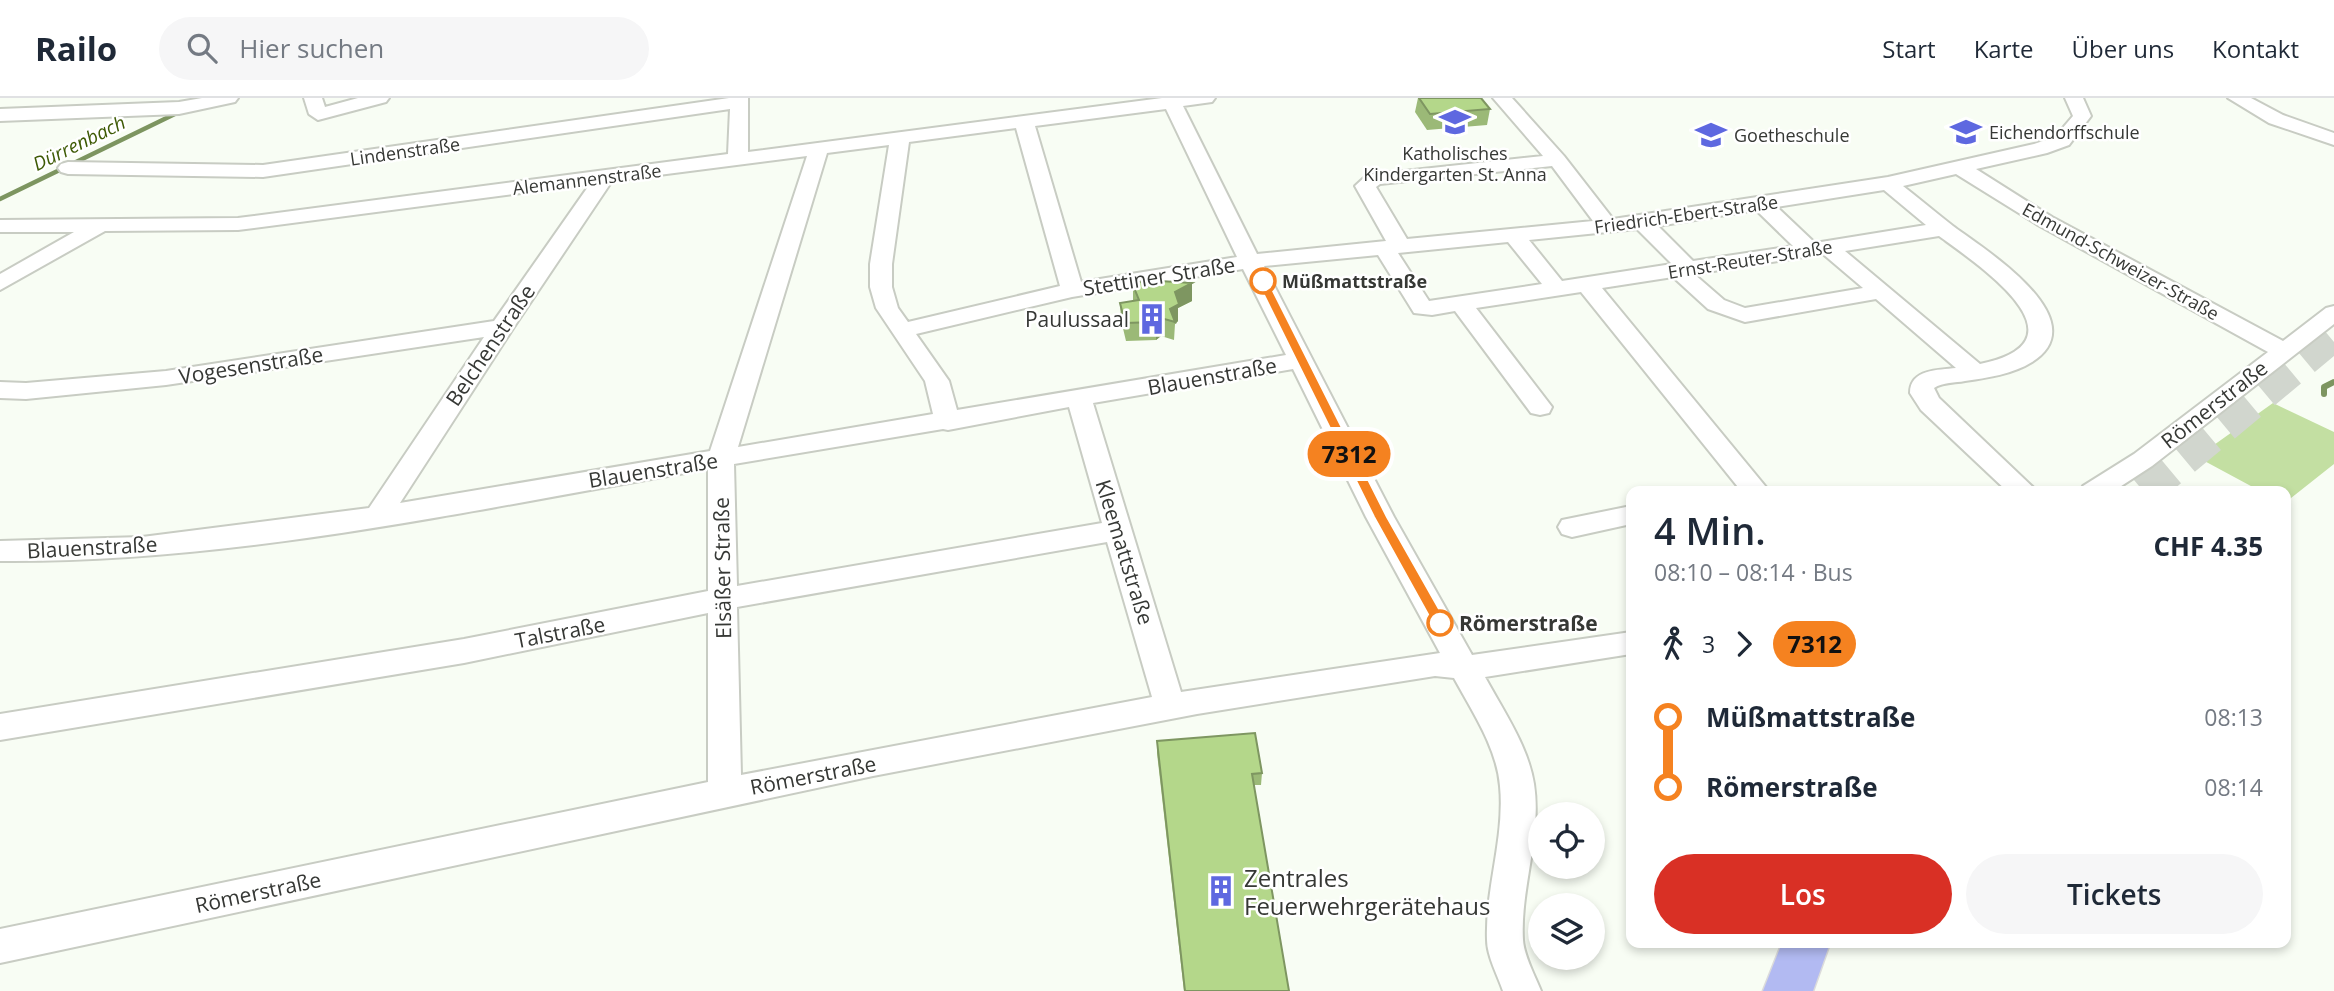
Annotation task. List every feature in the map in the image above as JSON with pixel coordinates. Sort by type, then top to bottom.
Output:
[{"type":"main road","points":[[1788,991],[1804,948]]},
{"type":"street","points":[[313,98],[318,114],[380,98]]},
{"type":"street","name":"Alemannenstraße","points":[[0,226],[239,223],[819,149],[1171,99],[1206,98]]},
{"type":"street","points":[[1502,98],[1557,160],[1606,225]]},
{"type":"street","name":"Friedrich-Ebert-Straße","points":[[1252,261],[1642,222],[1763,205],[1888,183],[1961,168],[2062,141],[2082,116],[2074,98]]},
{"type":"street","points":[[2237,98],[2276,119],[2334,139]]},
{"type":"street","points":[[0,115],[179,108],[224,99]]},
{"type":"street","points":[[1171,99],[1181,125],[1380,517],[1501,735],[1517,784],[1517,839],[1506,915],[1505,943],[1521,991]]},
{"type":"street","points":[[738,159],[739,100]]},
{"type":"street","name":"Lindenstraße","points":[[68,168],[263,171],[571,128],[739,100]]},
{"type":"street","points":[[1024,121],[1072,290]]},
{"type":"street","points":[[900,138],[881,264],[881,287],[887,308],[937,381],[948,422]]},
{"type":"street","name":"Elsäßer Straße","points":[[725,792],[720,459],[819,149]]},
{"type":"street","points":[[1392,247],[1366,186],[1374,179],[1557,160]]},
{"type":"street","name":"Edmund-Schweizer-Straße","points":[[1961,168],[2045,221],[2283,350]]},
{"type":"street","name":"Belchenstraße","points":[[378,516],[502,327],[606,176]]},
{"type":"street","points":[[1888,183],[2023,291],[2038,318],[2038,343],[2028,354],[1995,368],[1929,379],[1922,386],[1922,393],[1930,404],[2019,486]]},
{"type":"street","points":[[1763,205],[1879,292],[1973,370]]},
{"type":"street","points":[[1642,222],[1714,306],[1728,313],[1745,315],[1879,292]]},
{"type":"street","points":[[0,283],[99,226]]},
{"type":"street","name":"Ernst-Reuter-Straße","points":[[1392,247],[1422,308],[1462,305],[1556,288],[1588,286],[1944,229]]},
{"type":"street","points":[[1514,235],[1556,288]]},
{"type":"street","name":"Stettiner Straße","points":[[902,330],[1072,290],[1252,261]]},
{"type":"street","points":[[1588,286],[1751,486]]},
{"type":"street","points":[[1462,305],[1540,407]]},
{"type":"street","name":"Römerstraße","points":[[2102,486],[2143,460],[2334,313]]},
{"type":"street","name":"Vogesenstraße","points":[[0,390],[26,391],[166,378],[502,327]]},
{"type":"street","name":"Blauenstraße","points":[[0,551],[106,549],[235,536],[378,516],[948,422],[1302,360]]},
{"type":"street","name":"Kleemattstraße","points":[[1079,399],[1170,706]]},
{"type":"street","points":[[1572,527],[1626,516]]},
{"type":"street","name":"Talstraße","points":[[0,727],[464,651],[722,599],[1119,530]]},
{"type":"street","name":"Römerstraße","points":[[0,946],[725,792],[1170,706],[1435,664],[1465,668],[1626,644]]},
{"type":"green space","points":[[2273,403],[2334,432],[2334,464],[2291,498],[2291,486],[2251,486],[2197,457]]},
{"type":"building","points":[[1419,98],[1481,98],[1490,109],[1430,114]]},
{"type":"building","points":[[1144,280],[1192,283],[1175,292],[1179,304],[1170,309],[1175,322],[1161,318],[1156,322],[1125,323],[1120,303],[1139,300],[1133,285]]},
{"type":"building","name":"Zentrales Feuerwehrgerätehaus","points":[[1255,733],[1262,773],[1252,774],[1289,991],[1185,991],[1157,741]]},
{"type":"waterway","name":"Dürrenbach","points":[[0,199],[181,111]]},
{"type":"waterway","points":[[2324,394],[2324,387],[2334,382]]},
{"type":"tunnel","points":[[2151,486],[2334,334]]},
{"type":"bus line","name":"7312","points":[[1263,281],[1380,517],[1440,623]]},
{"type":"place","name":"Katholisches Kindergarten St. Anna","points":[[1455,122]]},
{"type":"place","name":"Eichendorffschule","points":[[1966,132]]},
{"type":"place","name":"Goetheschule","points":[[1711,135]]},
{"type":"place","name":"Müßmattstraße","points":[[1263,281]]},
{"type":"place","name":"Paulussaal","points":[[1152,319]]},
{"type":"place","name":"Römerstraße","points":[[1440,623]]},
{"type":"place","name":"Zentrales Feuerwehrgerätehaus","points":[[1221,891]]}]
